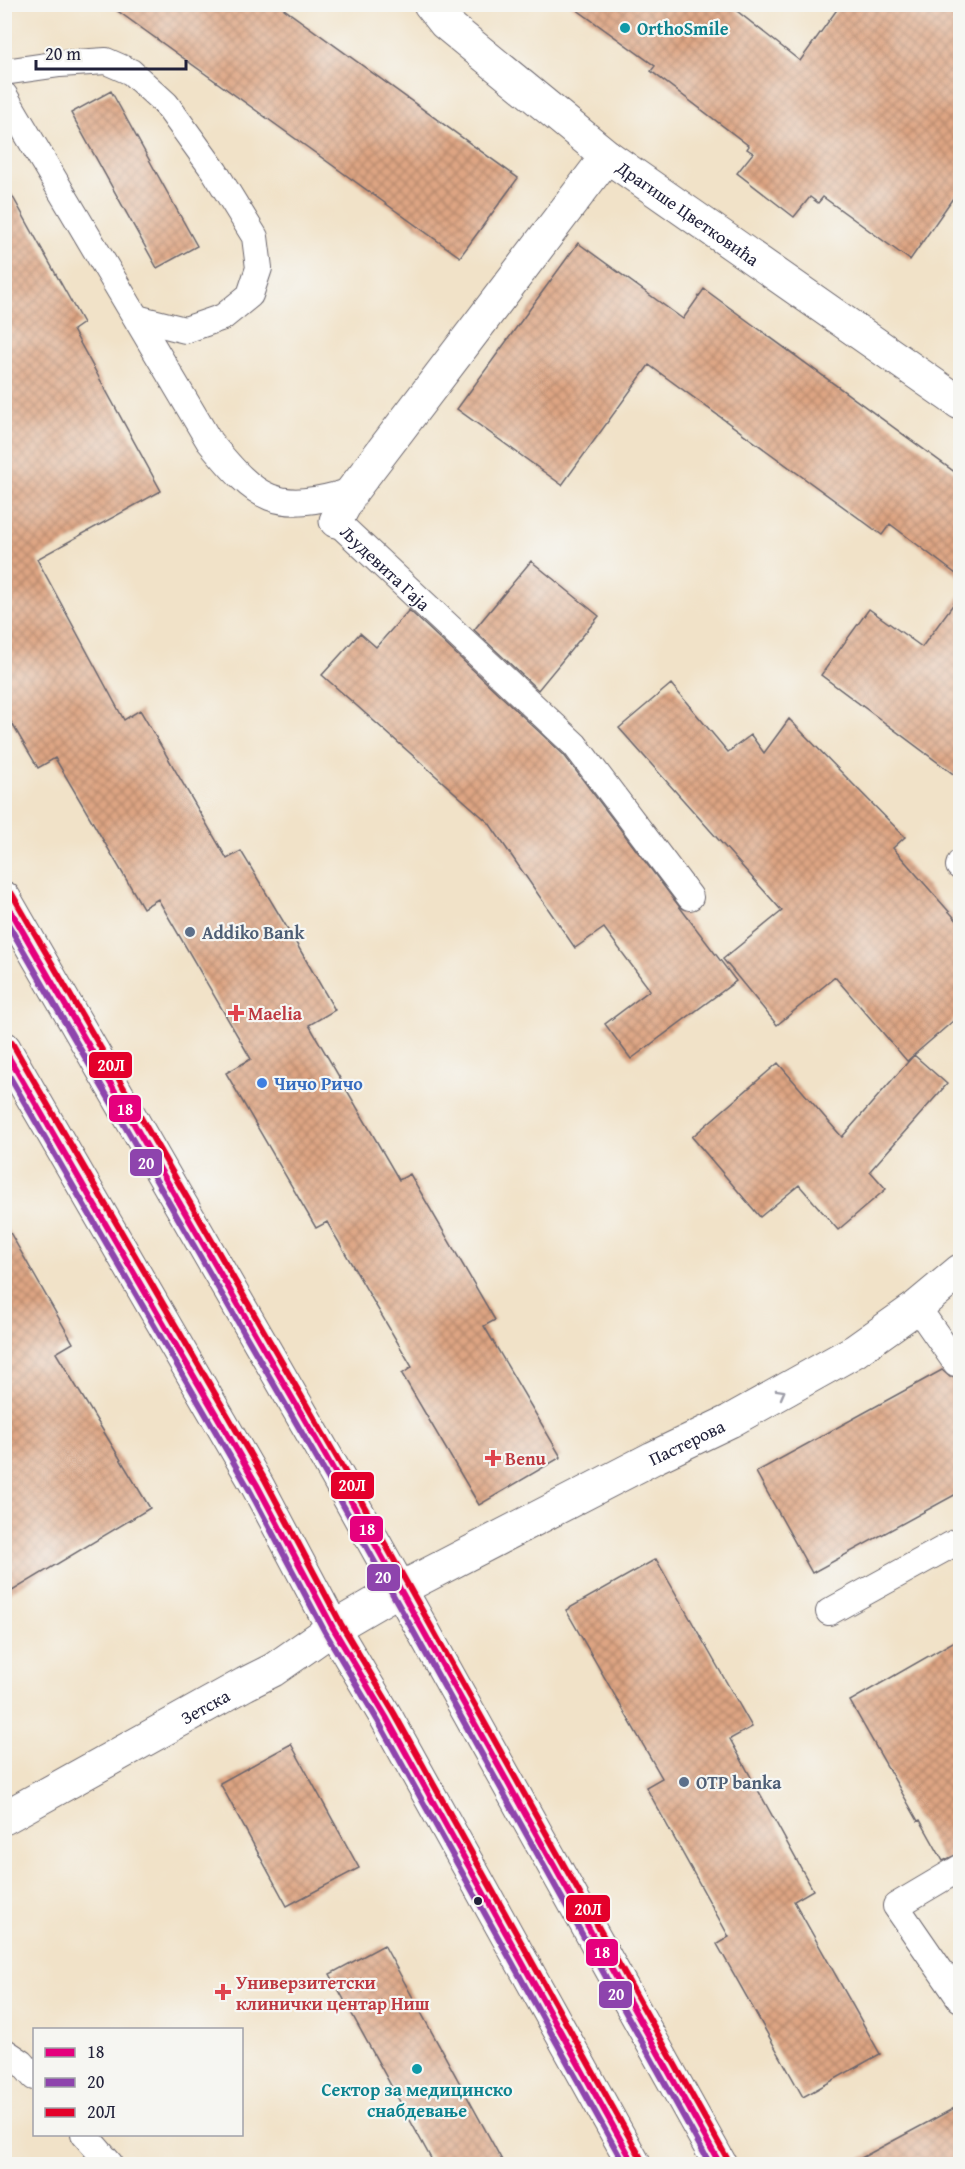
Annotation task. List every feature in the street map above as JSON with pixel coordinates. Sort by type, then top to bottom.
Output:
[{"type":"main road","name":"Драгише Цветковића","points":[[429,4],[444,23],[607,156],[960,403]]},
{"type":"main road","name":"Људевита Гаја","points":[[336,520],[352,491],[607,156]]},
{"type":"main road","points":[[4,898],[400,1589],[720,2164]]},
{"type":"main road","points":[[4,1048],[256,1485],[333,1628],[386,1717],[634,2164]]},
{"type":"main road","name":"Пастерова","points":[[400,1589],[653,1458],[730,1421],[855,1351],[917,1307],[960,1271]]},
{"type":"main road","name":"Зетска","points":[[4,1818],[273,1670],[333,1628],[400,1589]]},
{"type":"lane","points":[[4,72],[60,64],[106,61],[131,72],[166,104],[215,172],[255,237],[259,268],[250,295],[223,317],[185,330],[136,318]]},
{"type":"lane","points":[[4,94],[209,441],[230,467],[248,484],[266,496],[285,502],[312,502],[352,491]]},
{"type":"lane","name":"Људевита Гаја","points":[[336,520],[574,745],[690,897]]},
{"type":"lane","points":[[917,1307],[956,1363]]},
{"type":"lane","points":[[828,1612],[960,1540]]},
{"type":"lane","points":[[960,1868],[896,1906],[960,1999]]},
{"type":"lane","points":[[4,2051],[22,2063],[33,2076]]},
{"type":"lane","points":[[86,2136],[110,2164]]},
{"type":"building","points":[[108,4],[277,4],[518,178],[460,257]]},
{"type":"building","points":[[569,4],[728,4],[800,61],[841,4],[960,4],[960,188],[910,260],[823,197],[818,203],[810,197],[794,217],[737,173],[753,153],[747,149],[749,146],[651,71],[655,66]]},
{"type":"building","points":[[111,91],[197,246],[157,268],[71,113]]},
{"type":"building","points":[[4,181],[83,323],[73,330],[161,491],[37,559],[124,720],[140,710],[227,859],[241,851],[292,936],[335,1010],[309,1025],[399,1180],[410,1174],[495,1320],[484,1326],[561,1457],[479,1505],[402,1374],[412,1367],[327,1222],[316,1228],[226,1073],[251,1059],[158,899],[143,908],[55,758],[38,768],[4,710]]},
{"type":"building","points":[[578,243],[683,319],[704,289],[960,476],[960,577],[890,524],[882,535],[649,365],[562,485],[457,409]]},
{"type":"building","points":[[531,561],[599,616],[538,690],[474,630]]},
{"type":"building","points":[[960,595],[960,779],[821,675],[869,609],[922,647]]},
{"type":"building","points":[[409,610],[564,755],[736,981],[631,1059],[605,1024],[650,990],[604,928],[575,948],[489,823],[322,675],[360,633],[376,647]]},
{"type":"building","points":[[671,684],[728,752],[751,735],[764,753],[789,719],[905,837],[893,848],[960,924],[960,1015],[907,1061],[835,977],[777,1025],[723,959],[782,911],[619,728]]},
{"type":"building","points":[[914,1055],[947,1084],[870,1171],[886,1189],[838,1230],[799,1185],[760,1217],[692,1137],[778,1063],[842,1137]]},
{"type":"building","points":[[4,1222],[73,1343],[56,1353],[150,1508],[4,1596]]},
{"type":"building","points":[[942,1370],[950,1377],[960,1377],[960,1492],[812,1573],[756,1472]]},
{"type":"building","points":[[656,1559],[752,1727],[730,1739],[813,1890],[794,1901],[880,2054],[803,2097],[717,1944],[729,1937],[646,1787],[662,1778],[566,1610]]},
{"type":"building","points":[[960,1638],[960,1853],[943,1861],[850,1701]]},
{"type":"building","points":[[291,1744],[359,1868],[287,1906],[220,1783]]},
{"type":"building","name":"Сектор за медицинско снабдевање","points":[[384,1945],[504,2164],[434,2164],[330,1974]]},
{"type":"building","points":[[960,2105],[960,2164],[850,2164]]},
{"type":"transit line","name":"20Л","points":[[12,894],[344,1470],[728,2160]]},
{"type":"transit line","name":"18","points":[[4,899],[336,1474],[720,2164]]},
{"type":"transit line","name":"20","points":[[4,917],[328,1478],[710,2164]]},
{"type":"transit line","name":"20Л","points":[[12,1043],[265,1480],[341,1624],[394,1713],[642,2160]]},
{"type":"transit line","name":"18","points":[[4,1049],[257,1485],[333,1628],[386,1717],[634,2164]]},
{"type":"transit line","name":"20","points":[[4,1067],[249,1489],[325,1632],[378,1721],[624,2164]]},
{"type":"place","name":"OrthoSmile","points":[[625,28]]},
{"type":"place","name":"Addiko Bank","points":[[190,932]]},
{"type":"place","name":"Maelia","points":[[236,1013]]},
{"type":"place","name":"Чичо Ричо","points":[[262,1083]]},
{"type":"place","name":"Benu","points":[[493,1458]]},
{"type":"place","name":"OTP banka","points":[[684,1782]]},
{"type":"place","name":"Универзитетски клинички центар Ниш","points":[[223,1992]]},
{"type":"place","name":"Сектор за медицинско снабдевање","points":[[417,2069]]}]
